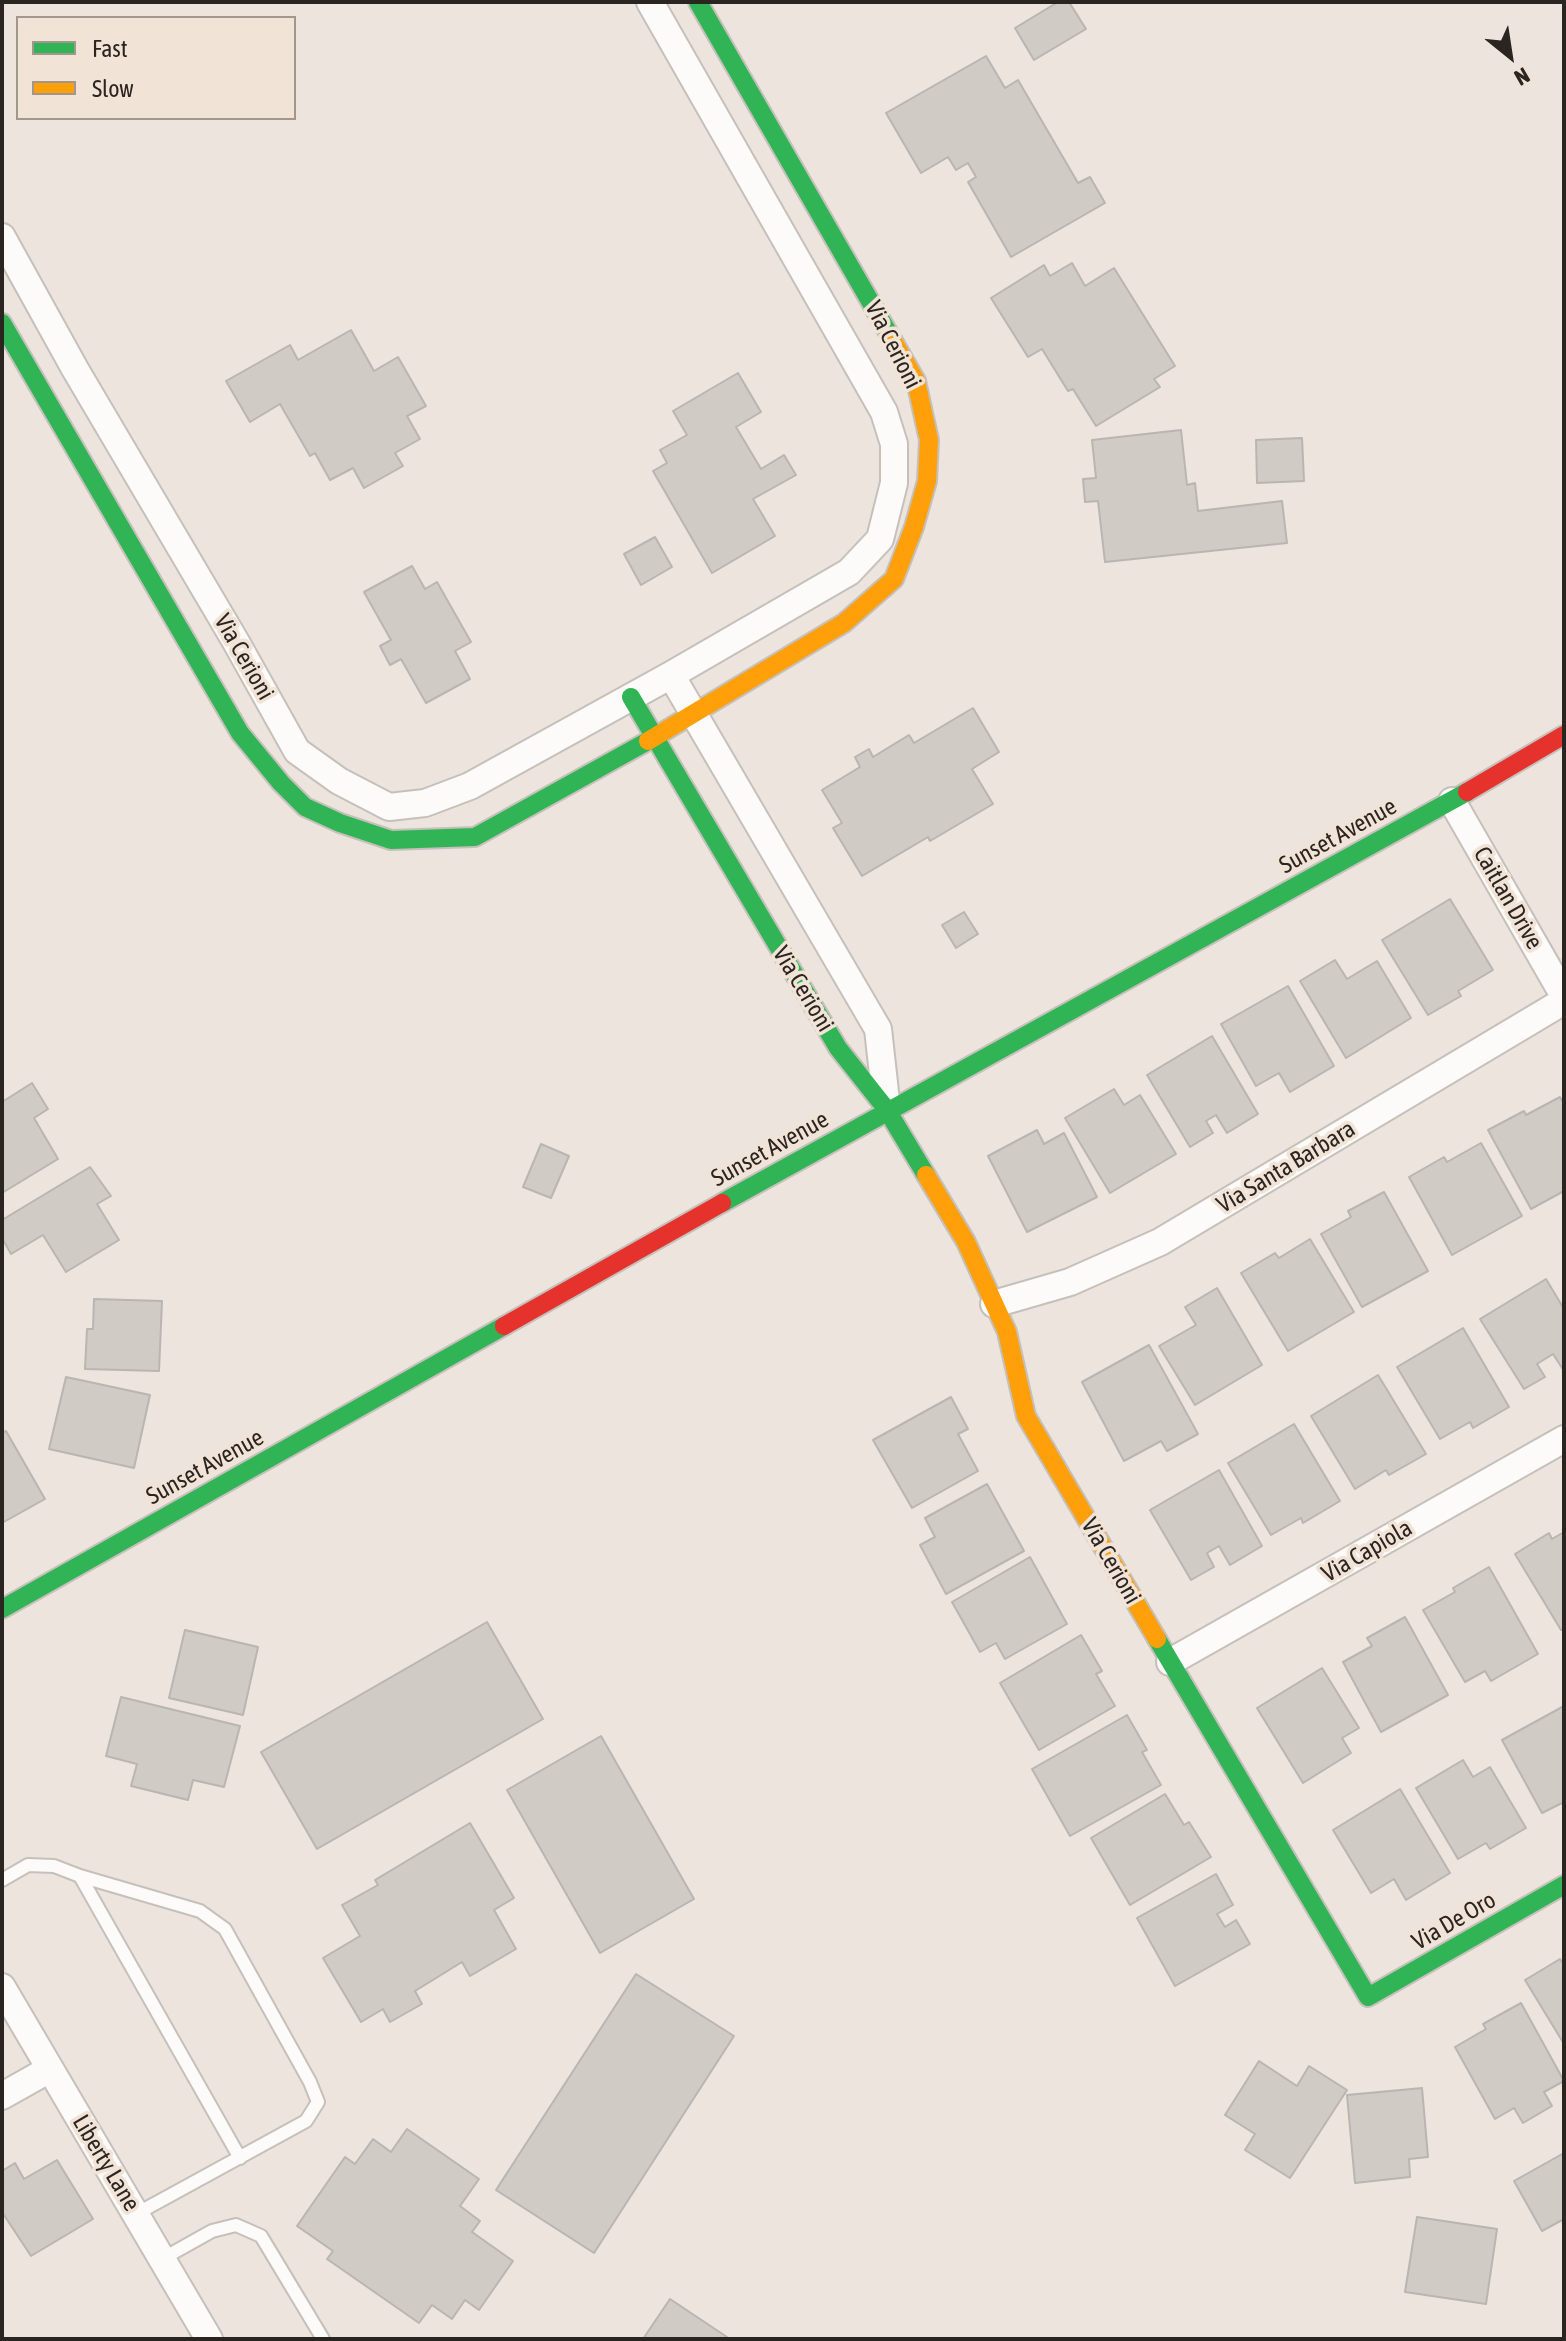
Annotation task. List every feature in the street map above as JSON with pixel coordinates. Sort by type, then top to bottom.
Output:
[{"type":"street","name":"Via Cerioni","points":[[2,237],[297,751],[339,781],[389,807],[425,803],[470,786],[849,572],[880,539],[894,483],[894,444],[884,412],[650,2]]},
{"type":"street","name":"Via Cerioni","points":[[2,323],[240,733],[281,783],[305,807],[391,840],[475,837],[694,715],[844,623],[894,579],[927,481],[929,440],[916,381],[698,2]]},
{"type":"street","name":"Via Cerioni","points":[[671,675],[878,1029],[887,1110]]},
{"type":"street","name":"Via Cerioni","points":[[631,697],[838,1048],[887,1110],[966,1242],[1007,1332],[1026,1416],[1368,1997]]},
{"type":"street","name":"Sunset Avenue","points":[[2,1609],[887,1110],[1452,801],[1564,735]]},
{"type":"street","name":"Caitlan Drive","points":[[1452,801],[1564,998]]},
{"type":"street","name":"Via Santa Barbara","points":[[994,1304],[1070,1282],[1160,1242],[1564,998]]},
{"type":"street","name":"Via Capiola","points":[[1170,1662],[1564,1439]]},
{"type":"street","name":"Via De Oro","points":[[1368,1997],[1564,1885]]},
{"type":"street","name":"Liberty Lane","points":[[2,1987],[209,2339]]},
{"type":"street","points":[[2,2096],[50,2069]]},
{"type":"lane","points":[[2,1880],[28,1865],[54,1866],[200,1911],[225,1929],[310,2082],[318,2102],[306,2121],[136,2214]]},
{"type":"lane","points":[[80,1876],[240,2158]]},
{"type":"lane","points":[[162,2259],[212,2231],[236,2225],[261,2236],[323,2339]]},
{"type":"building","points":[[1058,2],[1069,2],[1086,29],[1034,60],[1015,28]]},
{"type":"building","points":[[986,56],[1005,88],[1018,80],[1078,183],[1090,177],[1105,203],[1011,257],[968,182],[976,177],[968,163],[956,170],[948,157],[921,173],[886,113]]},
{"type":"building","points":[[1072,263],[1085,286],[1114,268],[1175,366],[1154,379],[1160,387],[1096,426],[1073,389],[1068,391],[1042,349],[1028,357],[991,298],[1044,265],[1050,276]]},
{"type":"building","points":[[351,330],[374,371],[398,357],[426,406],[407,416],[420,439],[395,453],[403,466],[364,488],[353,468],[330,480],[315,453],[310,456],[280,404],[250,422],[226,381],[290,345],[298,360]]},
{"type":"building","points":[[738,373],[761,412],[736,427],[761,469],[784,455],[796,475],[753,499],[775,536],[712,573],[653,471],[667,463],[660,450],[687,435],[673,411]]},
{"type":"building","points":[[1181,430],[1187,485],[1195,483],[1198,511],[1282,501],[1287,543],[1105,562],[1098,501],[1085,502],[1083,479],[1096,478],[1092,440]]},
{"type":"building","points":[[1302,438],[1304,481],[1257,483],[1256,440]]},
{"type":"building","points":[[655,537],[672,567],[641,585],[624,554]]},
{"type":"building","points":[[412,566],[425,589],[437,582],[471,642],[455,651],[470,679],[426,703],[401,659],[390,665],[380,646],[391,640],[364,592]]},
{"type":"building","points":[[973,708],[999,752],[972,769],[993,804],[862,876],[833,828],[842,823],[822,790],[860,767],[855,757],[869,749],[873,757],[909,735],[914,743]]},
{"type":"building","points":[[1450,899],[1493,970],[1458,991],[1461,996],[1428,1015],[1382,940]]},
{"type":"building","points":[[964,912],[978,934],[956,948],[942,925]]},
{"type":"building","points":[[1335,960],[1347,979],[1377,961],[1411,1018],[1346,1058],[1300,981]]},
{"type":"building","points":[[1288,986],[1334,1066],[1290,1092],[1279,1073],[1256,1086],[1221,1024]]},
{"type":"building","points":[[1212,1036],[1258,1114],[1227,1133],[1216,1115],[1206,1121],[1213,1133],[1190,1147],[1147,1075]]},
{"type":"building","points":[[32,1083],[48,1109],[34,1118],[58,1159],[2,1193],[2,1102]]},
{"type":"building","points":[[1114,1089],[1124,1105],[1140,1095],[1176,1154],[1110,1193],[1065,1118]]},
{"type":"building","points":[[1560,1097],[1564,1104],[1564,1191],[1531,1209],[1488,1130]]},
{"type":"building","points":[[1037,1130],[1044,1144],[1064,1133],[1097,1197],[1027,1232],[988,1156]]},
{"type":"building","points":[[1481,1143],[1522,1216],[1452,1255],[1409,1177],[1444,1157],[1447,1162]]},
{"type":"building","points":[[541,1144],[569,1156],[551,1198],[523,1187]]},
{"type":"building","points":[[90,1167],[111,1196],[97,1204],[119,1240],[66,1272],[43,1235],[11,1254],[2,1238],[2,1220]]},
{"type":"building","points":[[1384,1192],[1428,1271],[1362,1307],[1321,1234],[1351,1217],[1348,1211]]},
{"type":"building","points":[[1310,1239],[1354,1312],[1288,1351],[1241,1273],[1275,1253],[1279,1258]]},
{"type":"building","points":[[1546,1279],[1564,1309],[1564,1371],[1553,1354],[1537,1364],[1545,1377],[1524,1389],[1480,1319]]},
{"type":"building","points":[[1217,1288],[1262,1365],[1195,1405],[1159,1346],[1196,1325],[1185,1307]]},
{"type":"building","points":[[94,1299],[162,1301],[159,1371],[85,1369],[87,1329],[93,1329]]},
{"type":"building","points":[[1463,1328],[1509,1407],[1473,1428],[1470,1422],[1440,1439],[1397,1367]]},
{"type":"building","points":[[1149,1345],[1198,1434],[1167,1451],[1161,1441],[1124,1461],[1082,1382]]},
{"type":"building","points":[[1378,1375],[1426,1454],[1389,1475],[1386,1470],[1355,1489],[1311,1416]]},
{"type":"building","points":[[66,1377],[150,1395],[134,1468],[49,1449]]},
{"type":"building","points":[[951,1397],[968,1429],[958,1434],[978,1471],[912,1508],[873,1440]]},
{"type":"building","points":[[1294,1424],[1340,1501],[1303,1523],[1301,1518],[1271,1535],[1228,1463]]},
{"type":"building","points":[[6,1431],[45,1499],[2,1523],[2,1433]]},
{"type":"building","points":[[1219,1470],[1262,1546],[1230,1565],[1219,1546],[1207,1553],[1214,1567],[1191,1580],[1150,1510]]},
{"type":"building","points":[[987,1484],[1024,1551],[946,1594],[920,1545],[935,1537],[925,1518]]},
{"type":"building","points":[[1564,1532],[1564,1629],[1561,1630],[1515,1554],[1549,1533],[1552,1539]]},
{"type":"building","points":[[1030,1557],[1067,1624],[1005,1659],[996,1643],[980,1652],[952,1602]]},
{"type":"building","points":[[1489,1567],[1538,1654],[1491,1681],[1485,1671],[1465,1682],[1423,1610]]},
{"type":"building","points":[[1405,1617],[1448,1695],[1381,1732],[1343,1662],[1372,1646],[1367,1638]]},
{"type":"building","points":[[487,1622],[543,1719],[317,1849],[261,1752]]},
{"type":"building","points":[[185,1630],[258,1647],[243,1715],[169,1698]]},
{"type":"building","points":[[1081,1635],[1102,1671],[1096,1674],[1115,1706],[1039,1750],[1000,1683]]},
{"type":"building","points":[[1322,1668],[1359,1728],[1342,1738],[1351,1753],[1303,1783],[1257,1708]]},
{"type":"building","points":[[121,1697],[240,1726],[224,1787],[193,1780],[188,1800],[131,1786],[137,1764],[106,1756]]},
{"type":"building","points":[[1564,1706],[1564,1802],[1542,1813],[1502,1740]]},
{"type":"building","points":[[1127,1715],[1147,1750],[1142,1752],[1161,1785],[1070,1836],[1032,1769]]},
{"type":"building","points":[[601,1736],[694,1899],[600,1953],[507,1790]]},
{"type":"building","points":[[1463,1760],[1473,1777],[1490,1767],[1526,1828],[1490,1849],[1486,1843],[1458,1859],[1416,1788]]},
{"type":"building","points":[[1400,1789],[1450,1873],[1406,1900],[1394,1879],[1371,1893],[1333,1830]]},
{"type":"building","points":[[1165,1794],[1184,1825],[1189,1822],[1211,1857],[1130,1905],[1091,1838]]},
{"type":"building","points":[[470,1823],[514,1898],[494,1910],[516,1949],[470,1976],[462,1962],[415,1991],[422,2004],[390,2022],[383,2009],[361,2022],[323,1958],[360,1936],[342,1905],[378,1885],[375,1880]]},
{"type":"building","points":[[1216,1874],[1233,1905],[1217,1914],[1225,1927],[1236,1920],[1250,1944],[1175,1986],[1137,1918]]},
{"type":"building","points":[[1560,1959],[1564,1965],[1564,2044],[1525,1980]]},
{"type":"building","points":[[636,1974],[734,2036],[594,2253],[496,2190]]},
{"type":"building","points":[[1521,2003],[1564,2081],[1544,2092],[1552,2106],[1523,2123],[1514,2108],[1495,2119],[1455,2047],[1486,2029],[1483,2024]]},
{"type":"building","points":[[1259,2061],[1297,2086],[1309,2066],[1347,2090],[1290,2178],[1245,2150],[1255,2134],[1225,2115]]},
{"type":"building","points":[[1422,2088],[1428,2157],[1409,2159],[1410,2177],[1355,2183],[1347,2095]]},
{"type":"building","points":[[407,2129],[479,2179],[460,2206],[480,2221],[472,2232],[513,2261],[479,2310],[465,2300],[452,2319],[432,2305],[419,2323],[327,2259],[333,2251],[297,2226],[345,2157],[355,2164],[373,2139],[391,2152]]},
{"type":"building","points":[[1564,2153],[1564,2219],[1542,2231],[1514,2181]]},
{"type":"building","points":[[57,2160],[93,2219],[31,2256],[2,2212],[2,2171],[15,2163],[24,2179]]},
{"type":"building","points":[[1417,2217],[1497,2229],[1486,2304],[1405,2292]]},
{"type":"building","points":[[670,2299],[727,2337],[726,2339],[643,2339]]},
{"type":"traffic: fast","points":[[698,2],[893,341]]},
{"type":"traffic: fast","points":[[2,323],[240,733],[305,807],[391,840],[475,837],[648,741]]},
{"type":"traffic: fast","points":[[631,697],[838,1048],[887,1110],[926,1175]]},
{"type":"traffic: fast","points":[[722,1203],[1467,792]]},
{"type":"traffic: fast","points":[[2,1609],[504,1326]]},
{"type":"traffic: fast","points":[[1157,1639],[1368,1997],[1564,1885]]},
{"type":"traffic: slow","points":[[648,741],[844,623],[894,579],[927,481],[929,440],[916,381],[893,341]]},
{"type":"traffic: slow","points":[[926,1175],[966,1242],[1007,1332],[1026,1416],[1157,1639]]},
{"type":"traffic: jam","points":[[1467,792],[1564,735]]},
{"type":"traffic: jam","points":[[504,1326],[722,1203]]}]
